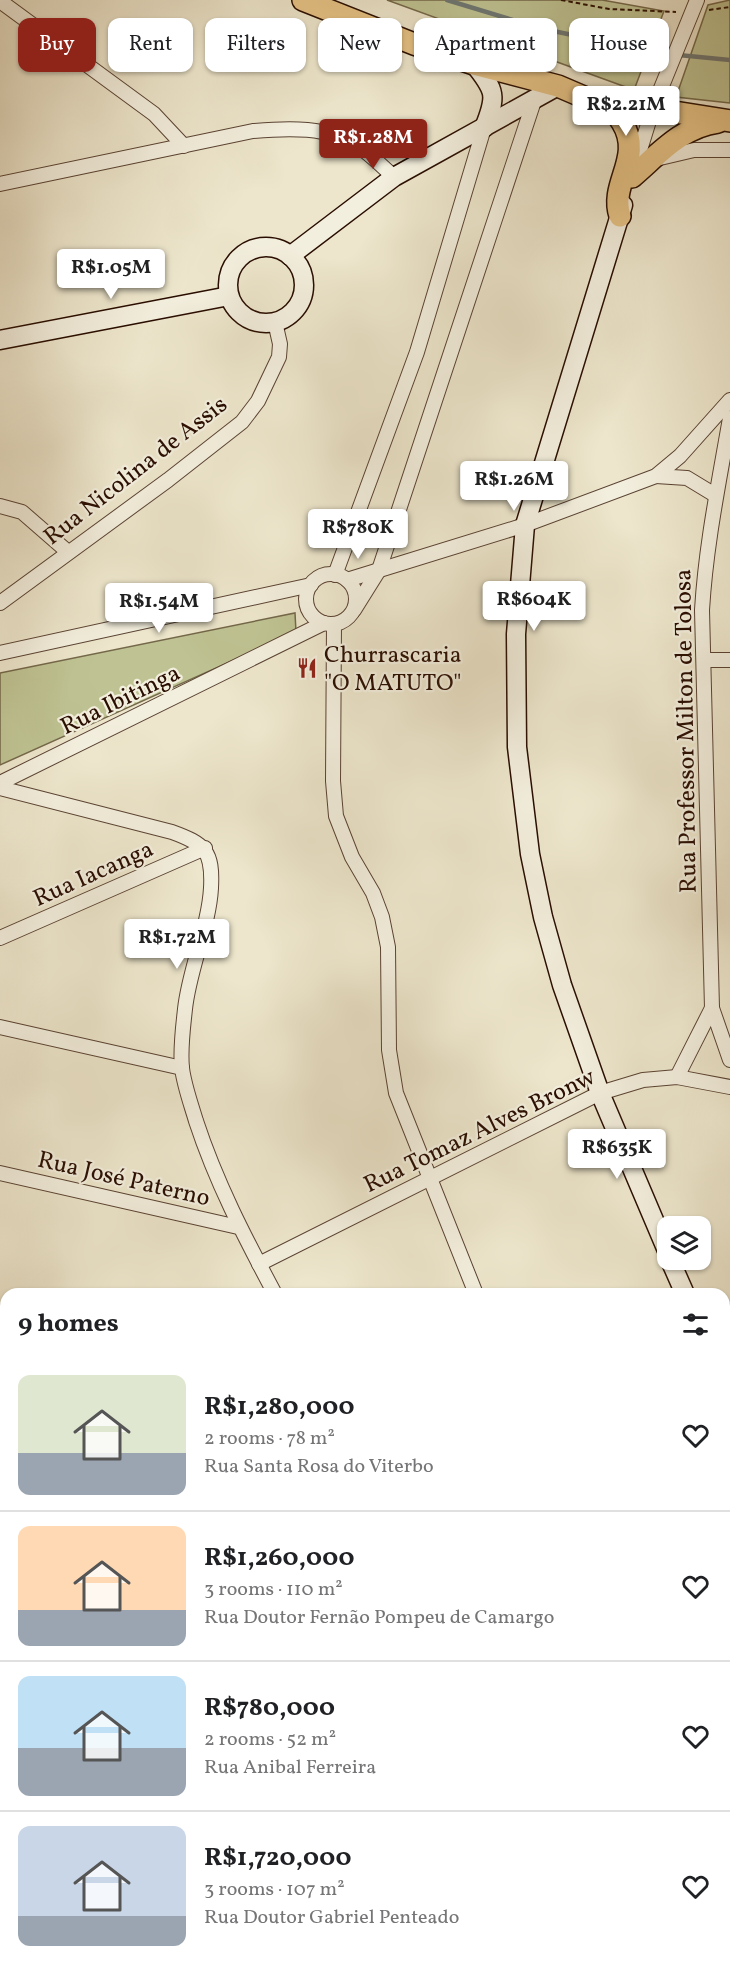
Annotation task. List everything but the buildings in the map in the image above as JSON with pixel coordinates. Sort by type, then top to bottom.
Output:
[{"type":"main road","points":[[303,0],[414,44]]},
{"type":"main road","points":[[505,72],[558,86],[611,107],[630,138],[630,156],[616,205],[620,216]]},
{"type":"main road","points":[[586,98],[729,121]]},
{"type":"main road","points":[[632,177],[668,145],[693,127],[729,121]]},
{"type":"street","points":[[0,1],[154,114],[184,146]]},
{"type":"street","points":[[657,1227],[600,1093],[562,985],[543,917],[522,798],[517,747],[516,634],[525,525],[653,108],[695,5]]},
{"type":"street","points":[[341,577],[417,352],[494,96],[491,84],[481,72]]},
{"type":"street","points":[[290,256],[394,177],[558,86]]},
{"type":"street","points":[[311,585],[306,600],[311,614],[329,624],[342,622],[354,610],[379,570],[534,101]]},
{"type":"street","points":[[0,184],[253,131],[286,128],[319,132],[358,146],[394,177]]},
{"type":"street","points":[[650,162],[693,150],[730,150]]},
{"type":"street","points":[[263,246],[275,248],[290,256],[302,273],[304,285],[302,297],[296,309],[275,322],[250,320],[240,313],[229,296],[227,279],[231,267],[239,256],[263,246]]},
{"type":"street","points":[[0,340],[229,296]]},
{"type":"street","name":"Rua Nicolina de Assis","points":[[0,603],[242,422],[267,386],[279,357],[280,344],[275,322]]},
{"type":"street","points":[[0,653],[311,585],[322,576],[341,577],[379,570],[525,525],[656,476],[680,456],[730,400]]},
{"type":"street","name":"Rua Professor Milton de Tolosa","points":[[730,418],[714,495],[705,563],[702,610],[712,1008],[730,1060]]},
{"type":"street","points":[[656,476],[687,478],[714,495]]},
{"type":"street","points":[[0,506],[21,512],[68,552]]},
{"type":"street","points":[[341,577],[356,594],[354,610]]},
{"type":"street","points":[[329,624],[336,816],[352,857],[373,893],[382,917],[387,947],[389,1050],[396,1093],[428,1179],[473,1288]]},
{"type":"street","name":"Rua Ibitinga","points":[[0,786],[329,624]]},
{"type":"street","points":[[704,660],[730,660]]},
{"type":"street","points":[[0,786],[172,832],[195,840],[205,848],[209,861],[211,889],[185,1005],[182,1068],[205,1147],[238,1227],[272,1288]]},
{"type":"street","name":"Rua Iacanga","points":[[0,938],[205,848]]},
{"type":"street","name":"Rua Professor Milton de Tolosa","points":[[677,1077],[712,1008]]},
{"type":"street","points":[[0,1027],[182,1068]]},
{"type":"street","name":"Rua Tomaz Alves Bronw","points":[[259,1264],[600,1093],[643,1080],[677,1077],[730,1087]]},
{"type":"street","name":"Rua José Paterno","points":[[0,1173],[238,1227]]},
{"type":"street","points":[[674,1270],[682,1288]]},
{"type":"path","points":[[561,0],[651,12],[695,5],[730,7]]},
{"type":"green space","points":[[387,0],[602,0],[664,11],[661,18],[569,18],[569,66],[557,62],[557,18],[436,18]]},
{"type":"green space","points":[[730,0],[730,103],[676,97],[708,5]]},
{"type":"green space","points":[[585,72],[641,72],[634,90]]},
{"type":"green space","points":[[295,613],[296,632],[0,765],[0,673]]},
{"type":"waterway","points":[[447,0],[539,28],[658,53],[730,60]]},
{"type":"place","name":"Churrascaria \"O MATUTO\"","points":[[307,668]]}]
